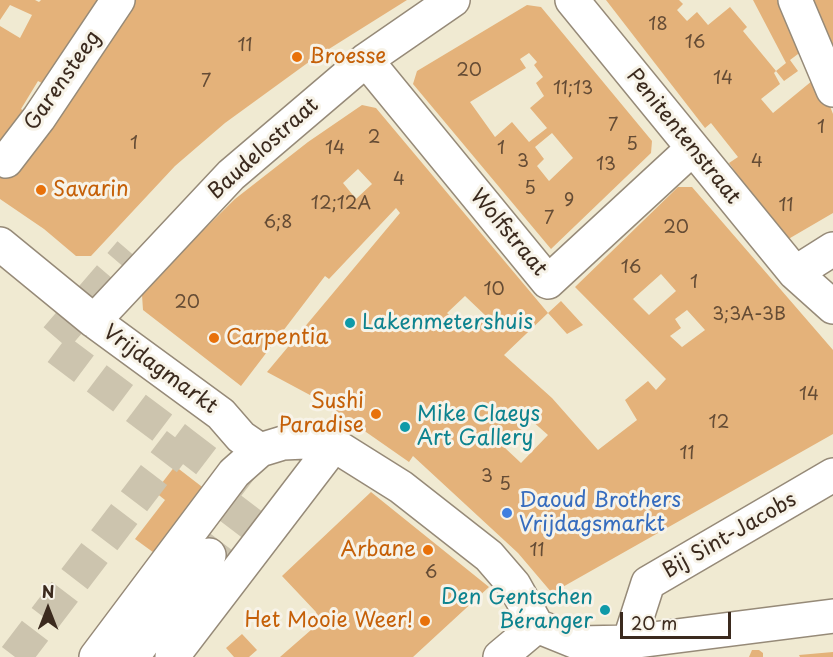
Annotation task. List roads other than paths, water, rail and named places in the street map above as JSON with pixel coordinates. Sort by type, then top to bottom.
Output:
[{"type":"street","name":"Garensteeg","points":[[6,161],[39,118],[118,0]]},
{"type":"street","name":"Baudelostraat","points":[[94,321],[231,174],[366,60],[453,0]]},
{"type":"street","name":"Penitentenstraat","points":[[572,0],[795,273],[833,307]]},
{"type":"street","points":[[795,0],[833,90]]},
{"type":"street","name":"Wolfstraat","points":[[366,60],[548,282],[692,149]]},
{"type":"street","points":[[130,252],[222,157],[266,144]]},
{"type":"street","name":"Vrijdagmarkt","points":[[0,244],[94,321],[221,414],[241,437],[260,450]]},
{"type":"street","points":[[795,273],[833,249]]},
{"type":"street","points":[[96,657],[234,473],[260,450],[283,443],[305,442],[334,445],[401,487],[489,556],[514,585],[537,626],[579,643],[629,642],[833,616]]},
{"type":"street","points":[[172,657],[334,445]]},
{"type":"street","name":"Bij Sint-Jacobs","points":[[629,642],[648,583],[833,475]]},
{"type":"street","points":[[132,657],[209,555]]},
{"type":"street","points":[[500,657],[537,626]]},
{"type":"tunnel","points":[[15,657],[180,441],[51,344],[130,252]]},
{"type":"tunnel","points":[[180,441],[253,497],[209,555]]},
{"type":"place","name":"Broesse","points":[[297,57]]},
{"type":"place","name":"Savarin","points":[[41,190]]},
{"type":"place","name":"Lakenmetershuis","points":[[350,323]]},
{"type":"place","name":"Carpentia","points":[[214,338]]},
{"type":"place","name":"Sushi Paradise","points":[[376,414]]},
{"type":"place","name":"Mike Claeys Art Gallery","points":[[405,427]]},
{"type":"place","name":"Daoud Brothers Vrijdagsmarkt","points":[[507,513]]},
{"type":"place","name":"Arbane","points":[[428,550]]},
{"type":"place","name":"Den Gentschen Béranger","points":[[605,610]]},
{"type":"place","name":"Het Mooie Weer!","points":[[425,621]]}]
